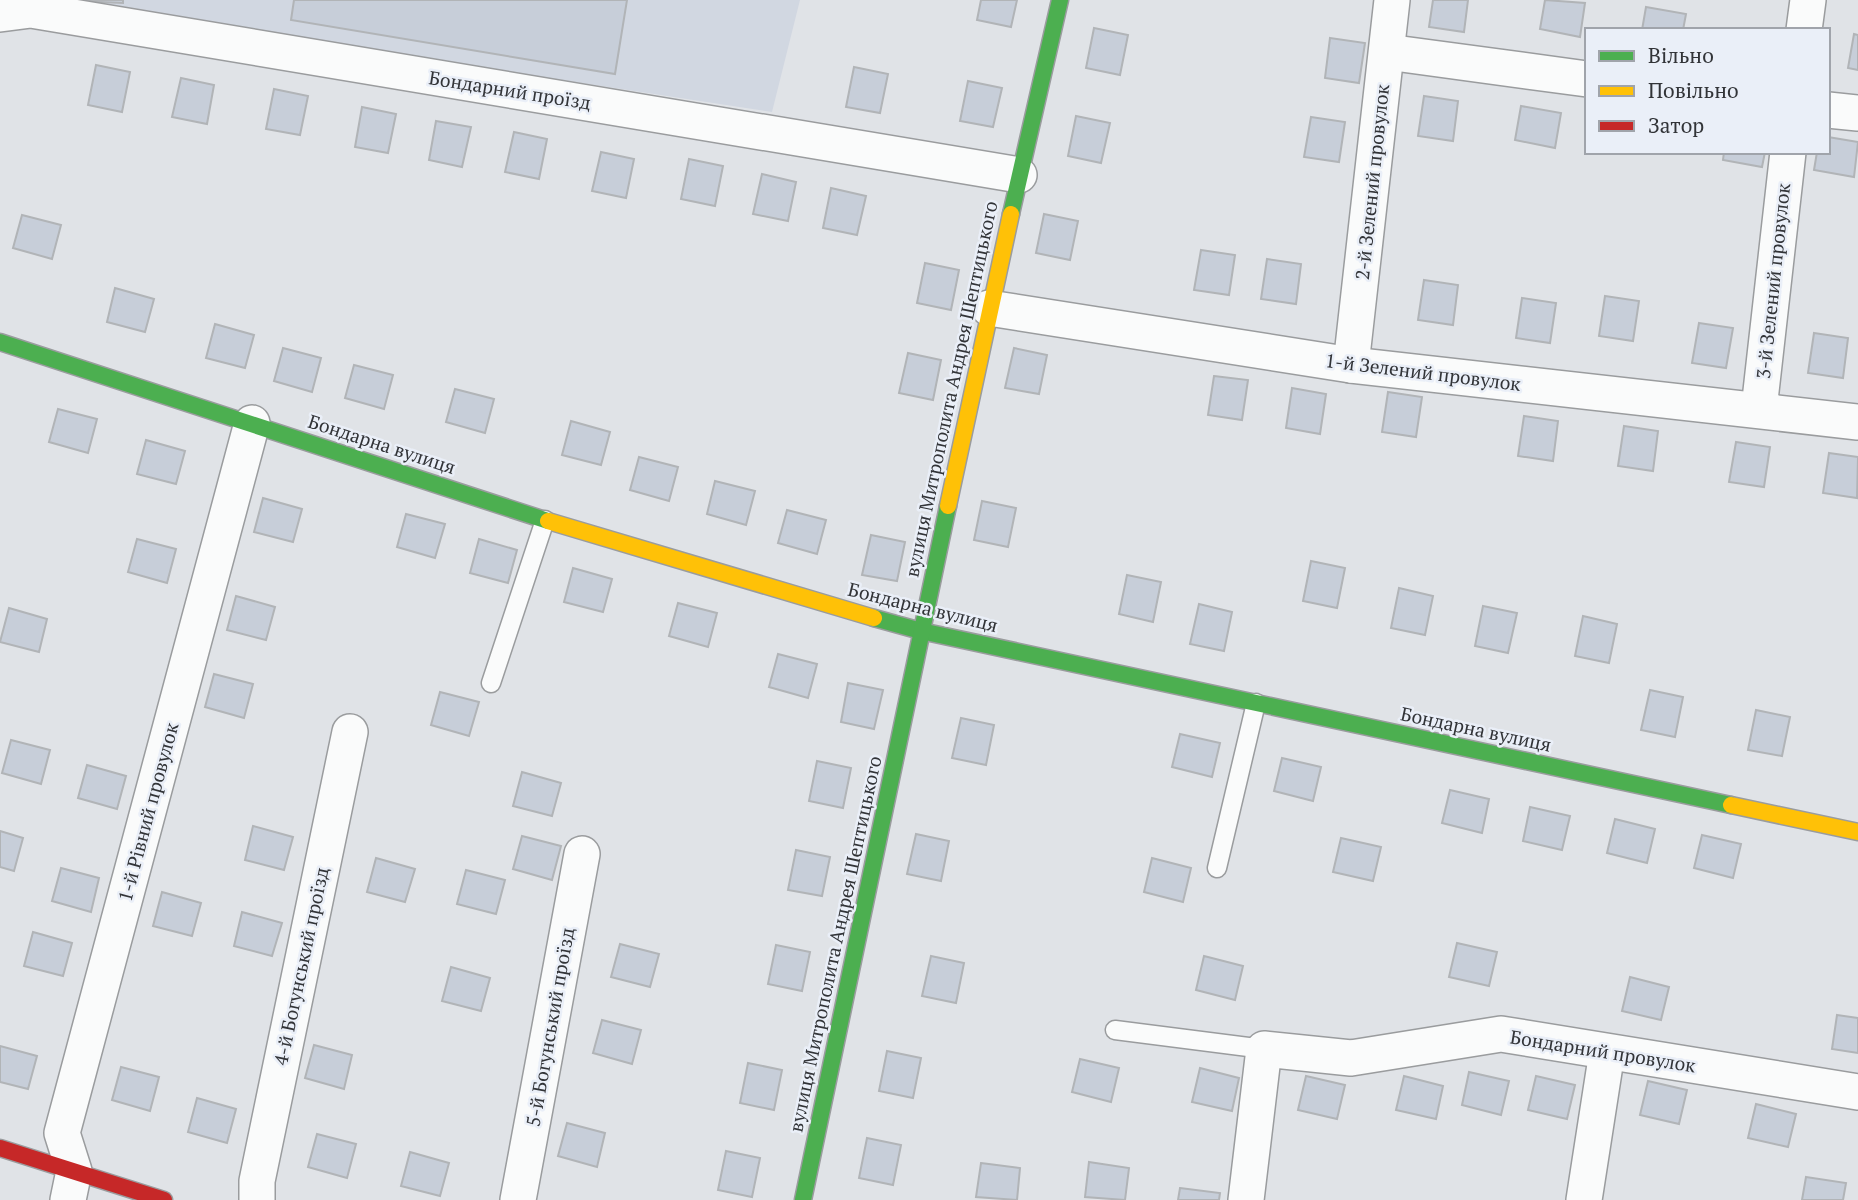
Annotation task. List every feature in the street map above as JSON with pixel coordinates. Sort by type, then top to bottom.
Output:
[{"type":"street","name":"вулиця Митрополита Андрея Шептицького","points":[[803,1200],[989,308],[1060,0]]},
{"type":"street","name":"2-й Зелений провулок","points":[[1351,365],[1392,0]]},
{"type":"street","points":[[1804,28],[1808,0]]},
{"type":"street","name":"Бондарний проїзд","points":[[0,13],[31,10],[1019,175]]},
{"type":"street","points":[[1387,52],[1585,79]]},
{"type":"street","points":[[1830,110],[1858,113]]},
{"type":"street","name":"3-й Зелений провулок","points":[[1759,409],[1787,154]]},
{"type":"street","name":"1-й Зелений провулок","points":[[989,308],[1351,365],[1858,422]]},
{"type":"street","name":"Бондарна вулиця","points":[[0,342],[545,520],[921,631],[1858,832]]},
{"type":"street","name":"1-й Рівний провулок","points":[[71,1185],[62,1133],[251,423]]},
{"type":"street","name":"4-й Богунський проїзд","points":[[257,1200],[257,1181],[350,732]]},
{"type":"street","name":"5-й Богунський проїзд","points":[[519,1200],[582,854]]},
{"type":"street","name":"Бондарний провулок","points":[[1264,1049],[1351,1058],[1501,1034],[1858,1092]]},
{"type":"street","points":[[1247,1200],[1264,1049]]},
{"type":"street","points":[[1584,1200],[1607,1052]]},
{"type":"street","points":[[0,1148],[71,1185],[164,1200]]},
{"type":"lane","points":[[491,683],[545,520]]},
{"type":"lane","points":[[1217,868],[1256,703]]},
{"type":"lane","points":[[1115,1030],[1204,1039],[1264,1049]]},
{"type":"shaded area","points":[[36,0],[800,0],[772,112]]},
{"type":"building","points":[[52,0],[123,0],[123,3]]},
{"type":"building","points":[[294,0],[627,0],[615,74],[291,20]]},
{"type":"building","points":[[981,0],[1017,0],[1011,27],[977,20]]},
{"type":"building","points":[[1433,0],[1468,0],[1464,32],[1429,27]]},
{"type":"building","points":[[1545,0],[1585,3],[1580,37],[1540,29]]},
{"type":"building","points":[[1646,7],[1686,14],[1683,28],[1642,28]]},
{"type":"building","points":[[1094,28],[1128,35],[1120,75],[1086,68]]},
{"type":"building","points":[[1854,34],[1858,35],[1858,70],[1848,68]]},
{"type":"building","points":[[1330,38],[1365,43],[1359,83],[1325,78]]},
{"type":"building","points":[[96,65],[130,72],[122,112],[88,105]]},
{"type":"building","points":[[854,67],[888,74],[880,113],[846,107]]},
{"type":"building","points":[[181,78],[214,85],[207,124],[172,117]]},
{"type":"building","points":[[968,81],[1002,88],[993,127],[960,121]]},
{"type":"building","points":[[274,89],[308,96],[300,135],[266,129]]},
{"type":"building","points":[[1424,96],[1458,101],[1453,141],[1418,136]]},
{"type":"building","points":[[1521,106],[1561,113],[1555,148],[1515,140]]},
{"type":"building","points":[[362,107],[396,114],[388,153],[355,147]]},
{"type":"building","points":[[1076,116],[1110,123],[1101,163],[1068,156]]},
{"type":"building","points":[[1311,117],[1345,122],[1339,162],[1304,157]]},
{"type":"building","points":[[436,121],[471,127],[462,167],[429,160]]},
{"type":"building","points":[[514,132],[547,139],[539,179],[505,172]]},
{"type":"building","points":[[1830,137],[1858,142],[1854,177],[1814,170],[1817,154],[1830,154]]},
{"type":"building","points":[[601,152],[634,159],[626,198],[592,191]]},
{"type":"building","points":[[1724,154],[1765,154],[1762,167],[1723,160]]},
{"type":"building","points":[[689,159],[723,166],[715,206],[681,199]]},
{"type":"building","points":[[762,174],[796,182],[788,221],[753,214]]},
{"type":"building","points":[[831,188],[866,196],[857,235],[823,228]]},
{"type":"building","points":[[1044,214],[1078,221],[1070,260],[1036,253]]},
{"type":"building","points":[[22,215],[61,225],[52,259],[13,248]]},
{"type":"building","points":[[1201,250],[1235,255],[1229,295],[1194,290]]},
{"type":"building","points":[[1267,259],[1301,264],[1296,304],[1261,299]]},
{"type":"building","points":[[925,263],[959,270],[951,310],[917,303]]},
{"type":"building","points":[[1424,280],[1458,285],[1453,325],[1418,320]]},
{"type":"building","points":[[115,288],[154,299],[145,332],[107,322]]},
{"type":"building","points":[[1605,296],[1639,301],[1633,341],[1599,336]]},
{"type":"building","points":[[1522,298],[1556,303],[1550,343],[1516,338]]},
{"type":"building","points":[[1699,323],[1733,328],[1726,368],[1692,363]]},
{"type":"building","points":[[215,324],[254,335],[245,368],[206,358]]},
{"type":"building","points":[[1814,333],[1848,338],[1843,378],[1808,373]]},
{"type":"building","points":[[283,348],[321,358],[312,392],[274,381]]},
{"type":"building","points":[[1014,348],[1047,355],[1039,394],[1005,388]]},
{"type":"building","points":[[908,353],[941,360],[933,400],[899,393]]},
{"type":"building","points":[[354,365],[393,375],[384,409],[345,398]]},
{"type":"building","points":[[1214,376],[1248,380],[1242,420],[1208,415]]},
{"type":"building","points":[[1292,388],[1326,394],[1320,434],[1286,428]]},
{"type":"building","points":[[455,389],[494,399],[485,433],[446,422]]},
{"type":"building","points":[[1388,392],[1422,397],[1416,437],[1382,432]]},
{"type":"building","points":[[58,409],[97,419],[88,453],[49,442]]},
{"type":"building","points":[[1524,416],[1558,421],[1553,461],[1518,456]]},
{"type":"building","points":[[571,421],[610,432],[601,465],[562,455]]},
{"type":"building","points":[[1624,426],[1658,431],[1653,471],[1618,466]]},
{"type":"building","points":[[146,440],[185,451],[176,484],[137,474]]},
{"type":"building","points":[[1736,442],[1770,447],[1764,487],[1729,482]]},
{"type":"building","points":[[1829,453],[1858,457],[1857,498],[1823,493]]},
{"type":"building","points":[[639,457],[678,467],[669,501],[630,490]]},
{"type":"building","points":[[715,481],[755,491],[746,525],[707,514]]},
{"type":"building","points":[[263,498],[302,509],[293,542],[254,532]]},
{"type":"building","points":[[982,501],[1016,508],[1008,547],[974,540]]},
{"type":"building","points":[[787,510],[826,520],[817,554],[778,543]]},
{"type":"building","points":[[406,514],[445,524],[435,558],[397,547]]},
{"type":"building","points":[[871,535],[905,542],[897,581],[862,575]]},
{"type":"building","points":[[137,539],[176,549],[167,583],[128,572]]},
{"type":"building","points":[[479,539],[517,550],[508,583],[470,573]]},
{"type":"building","points":[[1311,561],[1345,568],[1337,608],[1303,601]]},
{"type":"building","points":[[573,568],[612,579],[603,612],[564,602]]},
{"type":"building","points":[[1127,575],[1161,582],[1153,622],[1119,614]]},
{"type":"building","points":[[1399,588],[1433,596],[1425,635],[1391,628]]},
{"type":"building","points":[[236,596],[275,607],[266,640],[227,630]]},
{"type":"building","points":[[678,603],[717,613],[708,647],[669,636]]},
{"type":"building","points":[[1199,604],[1232,612],[1224,651],[1190,644]]},
{"type":"building","points":[[1483,606],[1517,613],[1508,653],[1475,646]]},
{"type":"building","points":[[9,608],[47,619],[39,652],[0,642]]},
{"type":"building","points":[[1583,616],[1617,624],[1609,663],[1575,656]]},
{"type":"building","points":[[778,654],[817,664],[808,698],[769,687]]},
{"type":"building","points":[[214,674],[253,684],[244,718],[205,707]]},
{"type":"building","points":[[848,683],[883,690],[874,729],[841,722]]},
{"type":"building","points":[[1650,690],[1683,697],[1675,737],[1641,730]]},
{"type":"building","points":[[440,692],[479,702],[469,736],[431,725]]},
{"type":"building","points":[[1756,710],[1790,717],[1782,756],[1748,750]]},
{"type":"building","points":[[961,718],[994,725],[986,765],[952,758]]},
{"type":"building","points":[[1180,734],[1220,743],[1212,777],[1172,767]]},
{"type":"building","points":[[11,740],[50,750],[41,784],[2,773]]},
{"type":"building","points":[[1282,758],[1321,767],[1313,801],[1274,791]]},
{"type":"building","points":[[817,761],[851,768],[843,808],[809,801]]},
{"type":"building","points":[[87,765],[126,776],[117,809],[78,798]]},
{"type":"building","points":[[522,772],[561,783],[552,816],[513,806]]},
{"type":"building","points":[[1450,790],[1489,799],[1482,833],[1442,823]]},
{"type":"building","points":[[1530,807],[1570,816],[1562,850],[1523,841]]},
{"type":"building","points":[[1615,819],[1655,829],[1647,863],[1607,853]]},
{"type":"building","points":[[253,826],[293,837],[284,870],[245,860]]},
{"type":"building","points":[[0,831],[23,838],[14,871],[0,867]]},
{"type":"building","points":[[916,834],[949,841],[941,881],[907,874]]},
{"type":"building","points":[[1702,835],[1741,844],[1733,878],[1694,868]]},
{"type":"building","points":[[522,836],[561,846],[552,880],[513,869]]},
{"type":"building","points":[[1341,838],[1381,847],[1373,881],[1333,872]]},
{"type":"building","points":[[796,850],[830,857],[822,896],[788,890]]},
{"type":"building","points":[[376,858],[415,869],[405,902],[367,892]]},
{"type":"building","points":[[1152,858],[1191,868],[1183,902],[1144,892]]},
{"type":"building","points":[[61,868],[99,878],[91,912],[52,901]]},
{"type":"building","points":[[466,870],[505,880],[496,914],[457,904]]},
{"type":"building","points":[[162,892],[201,903],[192,936],[153,926]]},
{"type":"building","points":[[242,912],[282,923],[272,956],[234,946]]},
{"type":"building","points":[[33,932],[72,943],[63,976],[24,966]]},
{"type":"building","points":[[1457,943],[1497,952],[1489,986],[1449,977]]},
{"type":"building","points":[[620,944],[659,954],[650,987],[611,977]]},
{"type":"building","points":[[776,945],[810,952],[802,991],[768,984]]},
{"type":"building","points":[[931,956],[964,963],[956,1003],[922,996]]},
{"type":"building","points":[[1204,956],[1243,966],[1235,1000],[1196,990]]},
{"type":"building","points":[[451,967],[490,978],[481,1011],[442,1001]]},
{"type":"building","points":[[1630,977],[1669,987],[1661,1020],[1622,1011]]},
{"type":"building","points":[[1837,1015],[1858,1018],[1858,1053],[1832,1049]]},
{"type":"building","points":[[602,1020],[641,1030],[632,1064],[593,1053]]},
{"type":"building","points":[[314,1045],[352,1055],[344,1089],[305,1078]]},
{"type":"building","points":[[0,1046],[37,1056],[28,1089],[0,1082]]},
{"type":"building","points":[[887,1051],[921,1058],[913,1098],[879,1091]]},
{"type":"building","points":[[1080,1059],[1119,1068],[1111,1102],[1072,1092]]},
{"type":"building","points":[[748,1063],[782,1070],[774,1110],[740,1103]]},
{"type":"building","points":[[121,1067],[159,1077],[150,1111],[112,1100]]},
{"type":"building","points":[[1200,1068],[1239,1078],[1232,1111],[1192,1102]]},
{"type":"building","points":[[1469,1072],[1509,1081],[1501,1115],[1462,1105]]},
{"type":"building","points":[[1306,1076],[1345,1085],[1337,1119],[1298,1110]]},
{"type":"building","points":[[1404,1076],[1443,1086],[1436,1119],[1396,1110]]},
{"type":"building","points":[[1536,1076],[1575,1085],[1567,1119],[1528,1110]]},
{"type":"building","points":[[1648,1081],[1687,1090],[1679,1124],[1640,1115]]},
{"type":"building","points":[[197,1098],[236,1109],[227,1143],[188,1132]]},
{"type":"building","points":[[1756,1104],[1796,1114],[1788,1147],[1748,1138]]},
{"type":"building","points":[[567,1123],[605,1133],[597,1167],[558,1156]]},
{"type":"building","points":[[317,1134],[356,1144],[347,1178],[308,1167]]},
{"type":"building","points":[[867,1138],[901,1145],[893,1185],[859,1178]]},
{"type":"building","points":[[726,1151],[760,1158],[752,1197],[718,1190]]},
{"type":"building","points":[[410,1152],[449,1163],[440,1196],[401,1186]]},
{"type":"building","points":[[1089,1162],[1129,1168],[1125,1200],[1085,1197]]},
{"type":"building","points":[[981,1163],[1020,1168],[1017,1200],[976,1197]]},
{"type":"building","points":[[1806,1177],[1846,1183],[1843,1200],[1802,1200]]},
{"type":"building","points":[[1180,1188],[1220,1193],[1219,1200],[1178,1200]]},
{"type":"traffic: fast","points":[[1011,214],[1060,0]]},
{"type":"traffic: fast","points":[[0,342],[548,521]]},
{"type":"traffic: fast","points":[[803,1200],[948,506]]},
{"type":"traffic: fast","points":[[874,618],[921,631],[1731,805]]},
{"type":"traffic: slow","points":[[948,506],[1011,214]]},
{"type":"traffic: slow","points":[[548,521],[874,618]]},
{"type":"traffic: slow","points":[[1731,805],[1858,832]]},
{"type":"traffic: jam","points":[[0,1148],[164,1200]]}]
